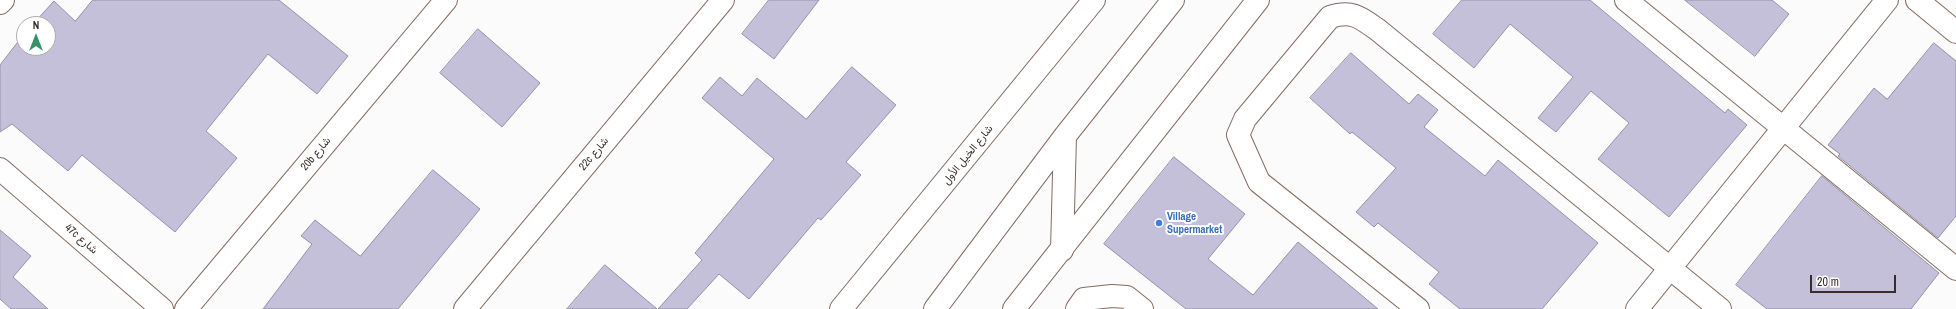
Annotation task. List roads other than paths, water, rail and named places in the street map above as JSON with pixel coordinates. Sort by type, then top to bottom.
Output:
[{"type":"street","points":[[0,3],[3,0]]},
{"type":"street","name":"20b شارع","points":[[186,309],[446,0]]},
{"type":"street","name":"22c شارع","points":[[465,309],[723,0]]},
{"type":"street","name":"شارع الخيل الأول","points":[[841,309],[1094,0]]},
{"type":"street","points":[[935,309],[1065,136],[1173,0]]},
{"type":"street","points":[[1014,309],[1258,0]]},
{"type":"street","points":[[1626,0],[1956,269]]},
{"type":"street","points":[[1638,309],[1887,0]]},
{"type":"street","points":[[1916,0],[1956,32]]},
{"type":"street","points":[[1418,309],[1259,182],[1238,135],[1245,119],[1330,17],[1355,8],[1378,30],[1720,309]]},
{"type":"street","points":[[1062,250],[1065,136]]},
{"type":"street","name":"47c شارع","points":[[0,169],[162,309]]},
{"type":"street","points":[[1077,309],[1084,300],[1112,296],[1127,297],[1142,309]]},
{"type":"place","name":"Village Supermarket","points":[[1159,223]]}]
